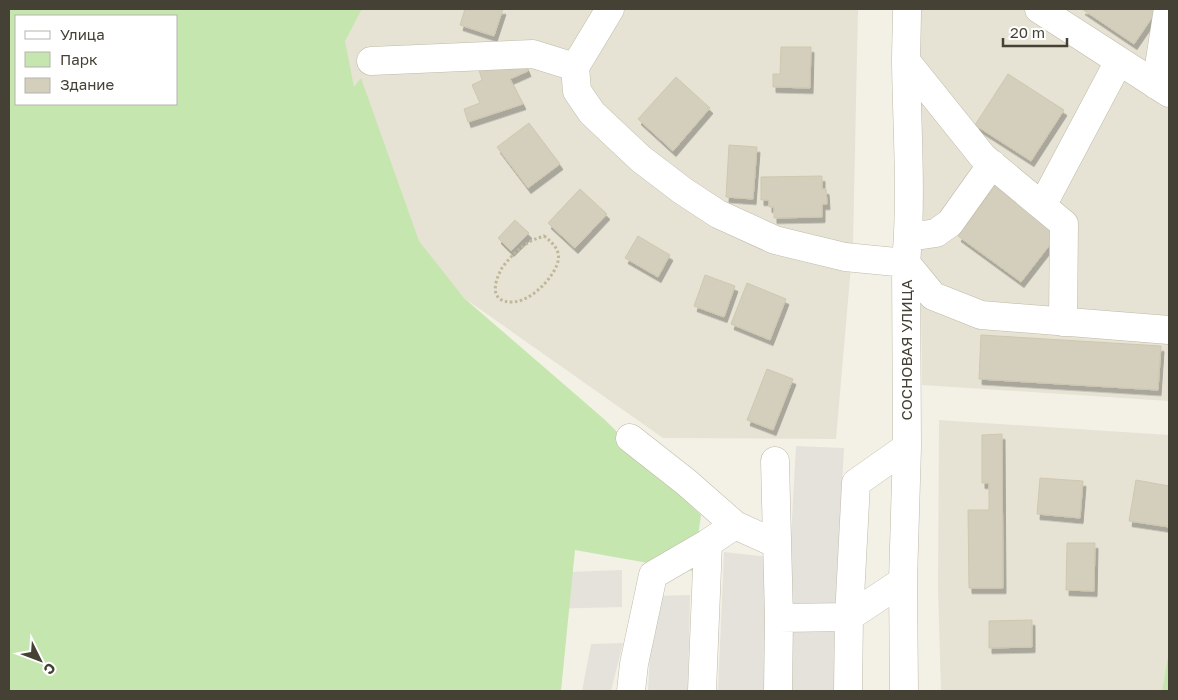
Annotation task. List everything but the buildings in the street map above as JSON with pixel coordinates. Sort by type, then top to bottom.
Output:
[{"type":"street","points":[[610,9],[575,67],[578,91],[592,113],[641,159],[683,191],[718,214],[775,240],[845,257],[908,250],[950,222],[992,164]]},
{"type":"street","name":"СОСНОВАЯ УЛИЦА","points":[[904,691],[903,581],[907,447],[908,250],[907,9]]},
{"type":"street","points":[[1039,9],[1163,89],[1168,9]]},
{"type":"street","points":[[371,61],[533,54],[575,67]]},
{"type":"street","points":[[906,61],[983,157],[1064,224],[1063,322]]},
{"type":"street","points":[[1042,206],[1119,61]]},
{"type":"street","points":[[908,250],[933,296],[980,315],[1169,330]]},
{"type":"street","points":[[630,438],[686,482],[735,525],[777,544]]},
{"type":"street","points":[[848,691],[849,617],[856,483],[907,447]]},
{"type":"street","points":[[776,461],[779,618],[778,691]]},
{"type":"street","points":[[631,691],[634,664],[653,575],[735,525]]},
{"type":"street","points":[[702,691],[708,543]]},
{"type":"street","points":[[779,618],[849,617],[903,581]]},
{"type":"path","points":[[544,236],[553,243],[559,254],[558,263],[543,287],[525,298],[513,302],[502,300],[496,294],[494,284],[502,269],[514,254],[530,241],[544,236]]},
{"type":"shaded area","points":[[346,9],[858,9],[853,243],[836,439],[663,438],[464,298],[355,179],[332,42]]},
{"type":"shaded area","points":[[920,9],[1169,9],[1169,401],[922,385],[918,65]]},
{"type":"shaded area","points":[[939,420],[1169,435],[1169,650],[1162,691],[941,691],[938,589]]},
{"type":"shaded area","points":[[796,446],[844,448],[835,611],[787,609]]},
{"type":"shaded area","points":[[724,552],[768,557],[765,691],[718,691]]},
{"type":"shaded area","points":[[622,570],[622,607],[508,610],[512,574]]},
{"type":"shaded area","points":[[690,595],[688,691],[648,691],[653,596]]},
{"type":"shaded area","points":[[789,629],[836,630],[834,691],[788,691]]},
{"type":"shaded area","points":[[623,643],[611,691],[582,691],[591,644]]},
{"type":"green space","points":[[9,9],[362,9],[345,41],[354,87],[361,78],[419,241],[464,298],[604,419],[701,515],[693,571],[575,550],[561,691],[9,691]]},
{"type":"green space","points":[[1169,650],[1169,691],[1162,691]]}]
